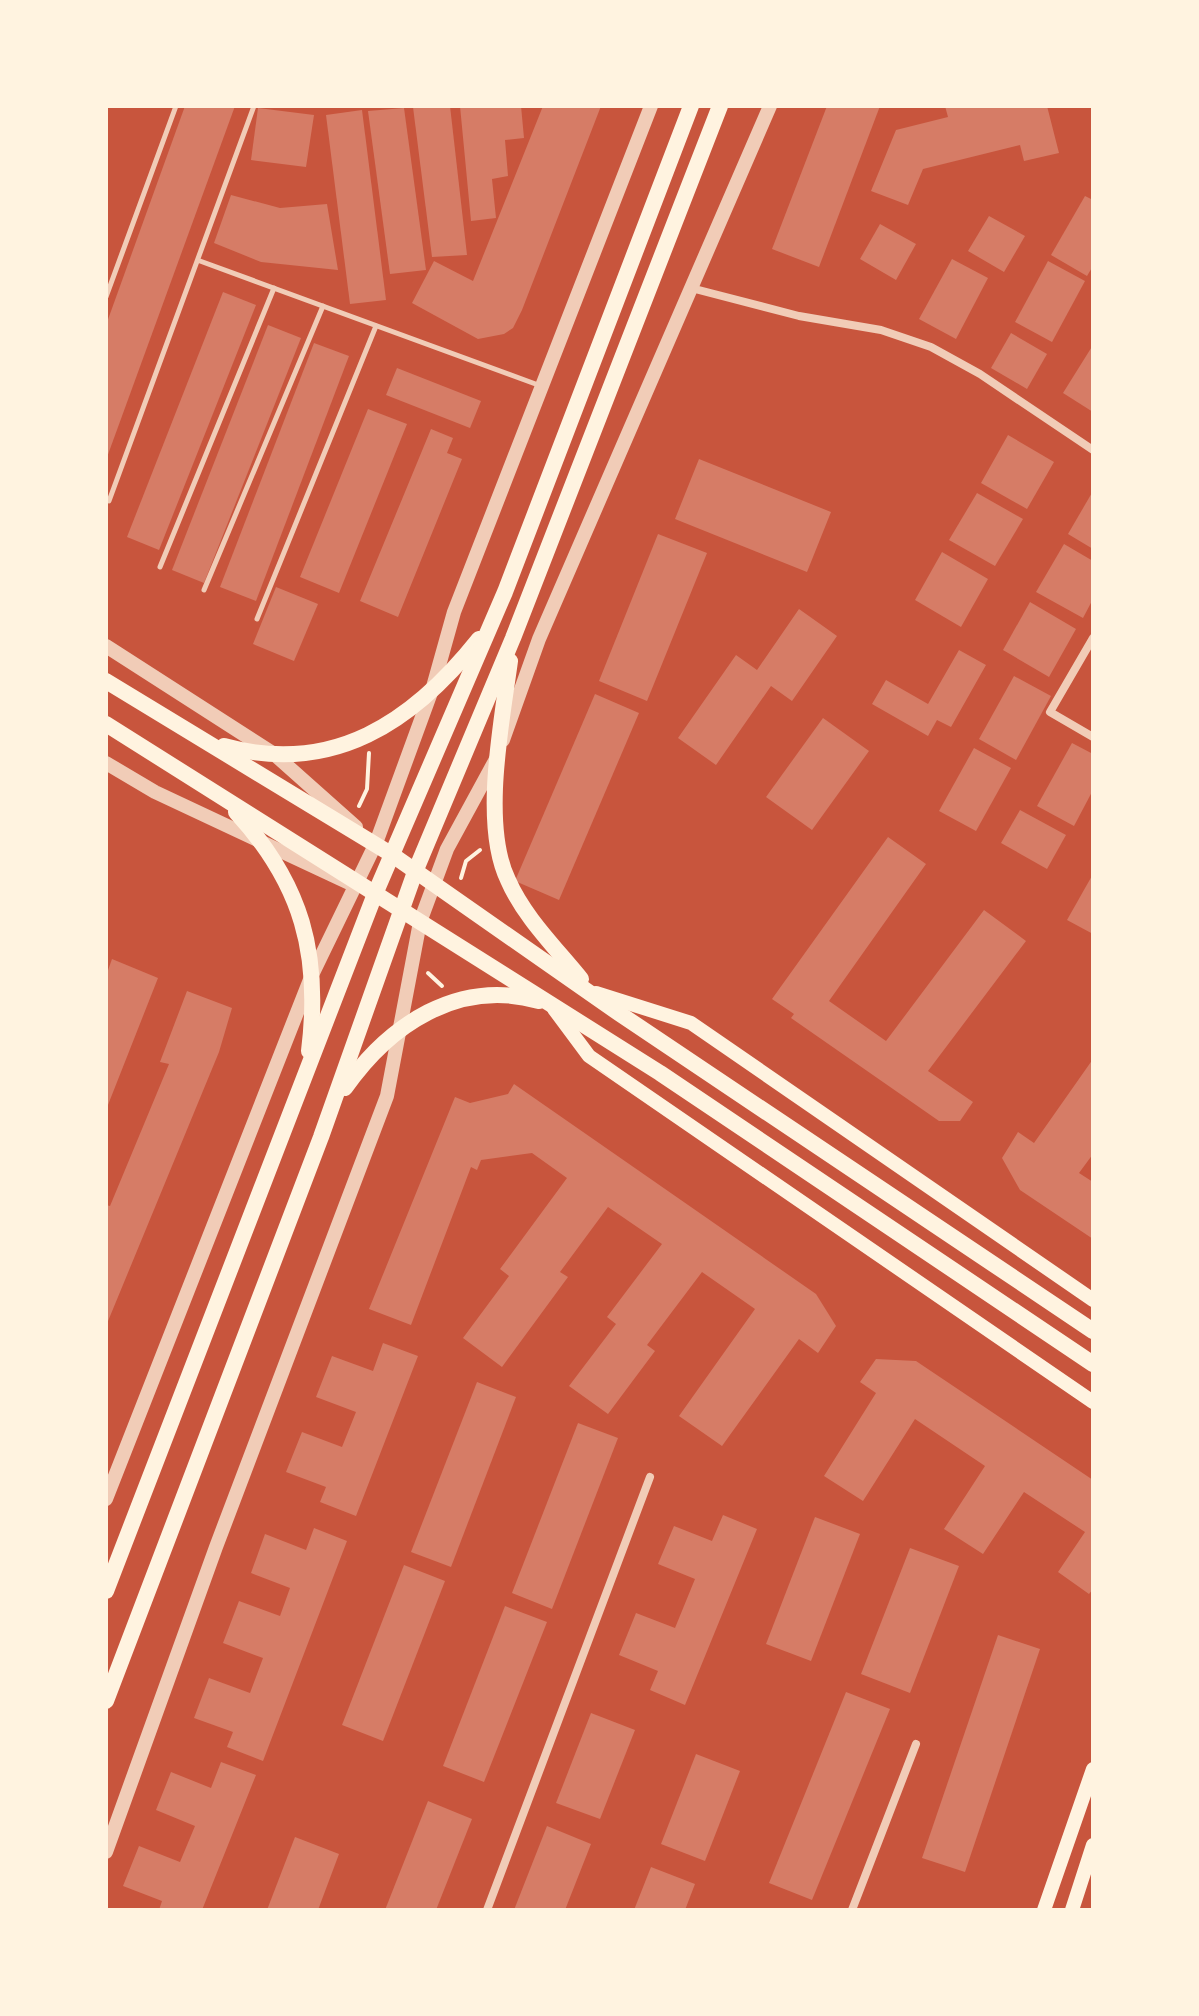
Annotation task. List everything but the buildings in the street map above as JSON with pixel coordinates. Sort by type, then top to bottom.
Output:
[{"type":"main road","points":[[106,1591],[375,894],[505,592],[691,106]]},
{"type":"main road","points":[[106,1701],[321,1137],[415,872],[513,638],[720,106]]},
{"type":"main road","points":[[210,743],[274,754],[334,751],[370,736],[433,687],[480,638],[505,592]]},
{"type":"main road","points":[[513,638],[498,755],[496,823],[506,878],[523,906],[592,992],[691,1023],[1093,1300]]},
{"type":"main road","points":[[106,681],[376,844],[674,1050],[1093,1331]]},
{"type":"main road","points":[[106,724],[660,1073],[1093,1364]]},
{"type":"main road","points":[[191,776],[235,811],[260,838],[296,898],[314,1007],[310,1050],[301,1091]]},
{"type":"main road","points":[[321,1137],[353,1077],[402,1026],[423,1012],[469,999],[507,996],[551,1005],[589,1056],[1093,1402]]},
{"type":"main road","points":[[1044,1910],[1093,1769]]},
{"type":"main road","points":[[1072,1910],[1093,1845]]},
{"type":"street","points":[[106,1852],[216,1547],[387,1096],[402,1026],[410,962],[420,922],[447,849],[498,755],[539,639],[770,106]]},
{"type":"street","points":[[106,1499],[311,977],[376,844],[433,687],[454,612],[649,107]]},
{"type":"street","points":[[691,288],[799,316],[881,330],[931,347],[980,374],[1093,450]]},
{"type":"street","points":[[1093,638],[1050,712],[1093,737]]},
{"type":"street","points":[[106,646],[274,754],[376,844]]},
{"type":"street","points":[[106,763],[155,792],[358,885]]},
{"type":"street","points":[[487,1910],[650,1477]]},
{"type":"street","points":[[852,1910],[916,1744]]},
{"type":"lane","points":[[106,297],[176,106]]},
{"type":"lane","points":[[109,501],[200,261],[254,106]]},
{"type":"lane","points":[[200,261],[542,386]]},
{"type":"lane","points":[[160,567],[274,288]]},
{"type":"lane","points":[[204,590],[323,306]]},
{"type":"lane","points":[[257,619],[376,326]]}]
